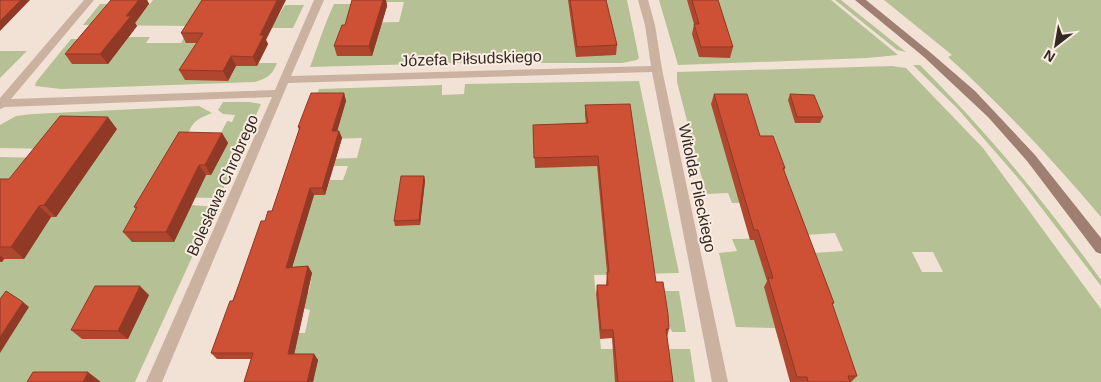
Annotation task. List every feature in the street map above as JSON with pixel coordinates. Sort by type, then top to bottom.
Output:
[{"type":"main road","points":[[860,0],[930,55],[982,106],[1030,156],[1101,248]]},
{"type":"street","points":[[1,103],[89,0]]},
{"type":"street","name":"Bolesława Chrobrego","points":[[154,382],[319,0]]},
{"type":"street","name":"Witolda Pileckiego","points":[[643,0],[650,24],[657,69],[720,382]]},
{"type":"street","name":"Józefa Piłsudskiego","points":[[286,80],[657,69]]},
{"type":"street","points":[[1,103],[280,93]]},
{"type":"green space","points":[[153,0],[281,0],[227,20],[276,20],[285,5],[304,5],[293,28],[250,28],[228,81],[236,66],[257,66],[259,63],[277,63],[269,76],[255,82],[61,89],[35,86],[36,82],[71,39],[92,39],[73,64],[107,64],[127,37],[150,37],[146,43],[181,43],[191,26],[83,25],[100,4],[122,4],[136,21]]},
{"type":"green space","points":[[385,0],[627,0],[639,58],[622,63],[530,63],[529,61],[310,67],[334,4],[355,4],[352,23],[399,22],[404,2],[385,2]]},
{"type":"green space","points":[[659,0],[831,0],[898,55],[867,58],[678,65]]},
{"type":"green space","points":[[835,0],[841,0],[906,52],[897,50]]},
{"type":"green space","points":[[884,0],[1101,0],[1101,217],[1027,134],[948,57],[952,55]]},
{"type":"green space","points":[[0,51],[27,51],[0,78]]},
{"type":"green space","points":[[913,65],[920,65],[969,116],[1015,169],[1080,251],[1101,280],[1101,286],[1024,185],[958,109]]},
{"type":"green space","points":[[892,66],[906,68],[983,148],[1101,309],[1101,382],[849,382],[810,337],[778,338],[775,328],[736,327],[719,253],[737,251],[732,239],[801,238],[787,202],[732,203],[728,193],[706,194],[677,82],[677,72]],"holes":[[[835,233],[843,251],[813,253],[806,235]],[[912,252],[933,252],[943,272],[922,272]]]},
{"type":"green space","points":[[639,81],[679,273],[594,275],[601,349],[690,349],[695,382],[313,382],[318,360],[288,361],[295,333],[305,333],[310,310],[282,303],[283,290],[292,292],[309,291],[312,274],[296,274],[292,269],[303,230],[297,229],[311,195],[325,195],[330,180],[343,180],[348,166],[325,166],[326,163],[311,163],[320,138],[336,135],[346,101],[314,101],[319,89],[442,85],[442,95],[464,94],[465,84]],"holes":[[[362,138],[357,158],[323,159],[329,139]],[[636,165],[641,197],[601,198],[597,166]]]},
{"type":"green space","points":[[223,102],[261,104],[223,189],[220,189],[215,198],[167,197],[165,202],[193,202],[192,205],[215,207],[135,382],[0,382],[0,157],[47,158],[54,149],[0,148],[0,125],[16,116],[33,114],[199,106],[212,113],[194,123],[186,142],[216,143],[227,121],[232,122],[235,115],[223,114],[218,110]]},
{"type":"green space","points":[[660,291],[679,291],[686,332],[672,332],[670,327],[666,327]]},
{"type":"building","points":[[0,0],[21,0],[0,21]]},
{"type":"building","points":[[111,0],[139,0],[126,16],[131,16],[100,54],[65,54]]},
{"type":"building","points":[[202,0],[277,0],[260,35],[264,35],[253,57],[231,56],[223,71],[179,70],[203,33],[181,33]]},
{"type":"building","points":[[352,0],[383,0],[369,46],[334,46],[342,25],[345,25]]},
{"type":"building","points":[[570,0],[606,0],[617,45],[577,47]]},
{"type":"building","points":[[692,0],[718,0],[733,47],[701,47],[694,24],[699,24]]},
{"type":"building","points":[[311,93],[344,93],[332,131],[339,131],[322,188],[310,188],[286,268],[308,266],[288,354],[314,354],[307,382],[244,382],[253,353],[211,353],[230,301],[233,301],[261,221],[265,221],[268,211],[272,211],[300,127],[298,127]]},
{"type":"building","points":[[714,94],[747,94],[760,136],[773,136],[785,168],[783,168],[834,303],[832,303],[857,376],[848,376],[850,382],[808,382],[807,377],[797,377],[768,278],[773,278],[758,230],[754,230]]},
{"type":"building","points":[[790,94],[814,95],[823,117],[797,117]]},
{"type":"building","points":[[630,104],[656,282],[663,282],[668,314],[669,329],[666,329],[673,382],[618,382],[613,330],[601,330],[597,285],[608,285],[607,272],[609,272],[598,156],[534,158],[533,125],[588,123],[585,105]]},
{"type":"building","points":[[60,116],[108,117],[44,205],[39,206],[11,247],[0,247],[0,179],[9,179]]},
{"type":"building","points":[[179,132],[222,133],[205,165],[199,165],[166,232],[123,232],[137,207],[134,207]]},
{"type":"building","points":[[401,176],[424,176],[419,220],[394,221]]},
{"type":"building","points":[[95,286],[140,286],[118,331],[71,330]]},
{"type":"building","points":[[6,291],[23,302],[0,337],[0,299]]},
{"type":"building","points":[[33,372],[88,372],[83,382],[27,382]]}]
